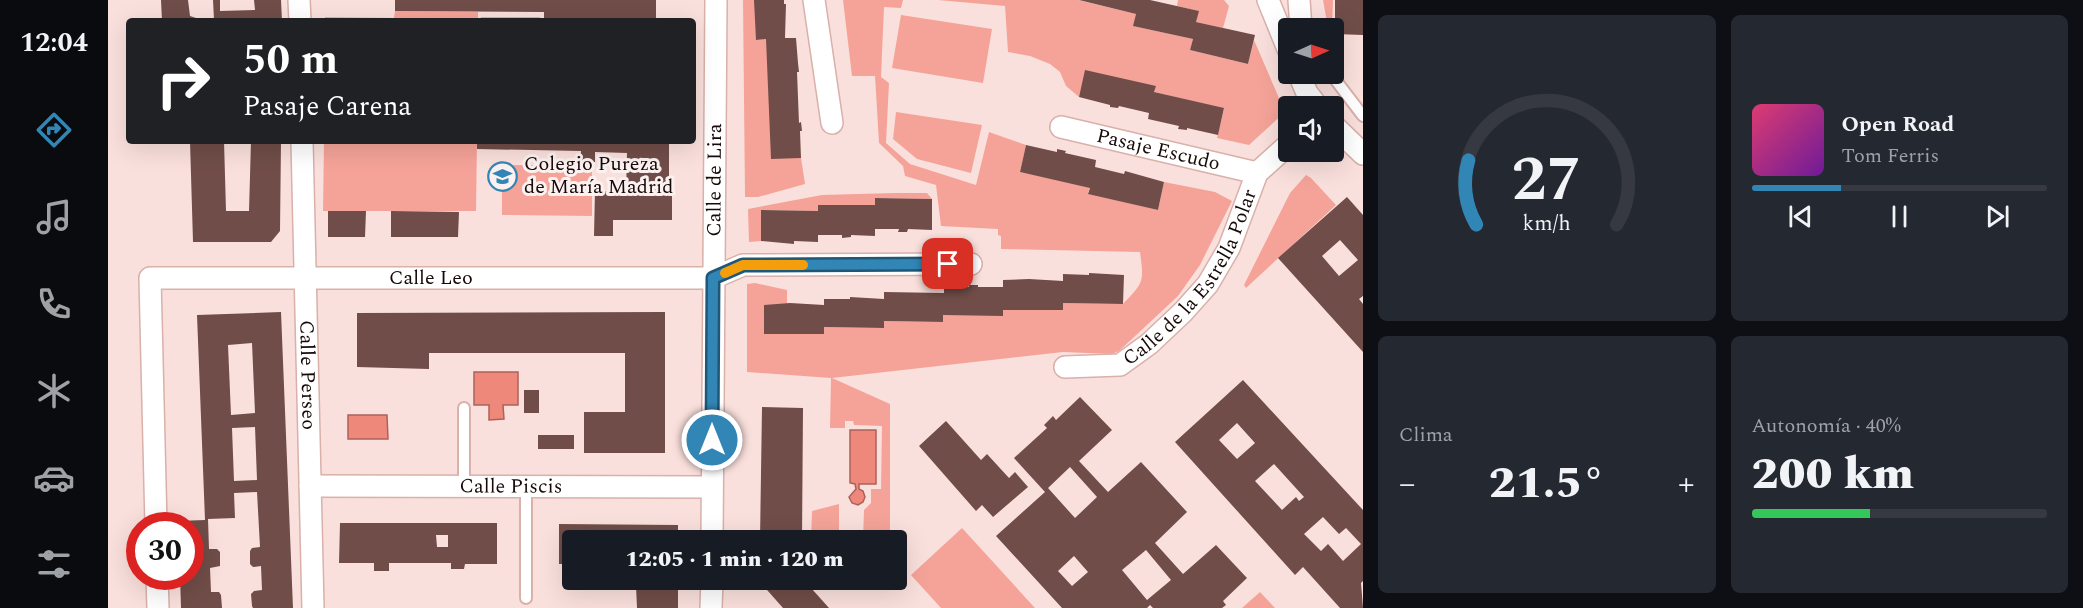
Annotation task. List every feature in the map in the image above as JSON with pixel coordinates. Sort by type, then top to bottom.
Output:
[{"type":"street","points":[[299,0],[300,18]]},
{"type":"street","name":"Calle de Lira","points":[[712,530],[716,0]]},
{"type":"street","points":[[814,0],[832,123]]},
{"type":"street","points":[[1268,0],[1278,24]]},
{"type":"street","points":[[1299,0],[1300,18]]},
{"type":"street","name":"Pasaje Escudo","points":[[1061,128],[1257,173]]},
{"type":"street","points":[[1344,136],[1363,154]]},
{"type":"street","name":"Calle Perseo","points":[[302,144],[313,608]]},
{"type":"street","name":"Calle de la Estrella Polar","points":[[1065,367],[1120,365],[1149,344],[1183,312],[1208,284],[1229,248],[1257,173],[1278,154]]},
{"type":"street","points":[[713,278],[743,265],[971,264]]},
{"type":"street","name":"Calle Leo","points":[[156,512],[150,278],[713,278]]},
{"type":"street","name":"Calle Piscis","points":[[310,486],[712,487]]},
{"type":"street","points":[[157,590],[158,608]]},
{"type":"street","points":[[711,608],[712,590]]},
{"type":"lane","points":[[1339,84],[1363,116]]},
{"type":"lane","points":[[464,408],[464,487]]},
{"type":"lane","points":[[526,488],[526,598]]},
{"type":"shaded area","points":[[743,0],[755,0],[757,40],[766,39],[801,158],[805,184],[758,197],[745,197]]},
{"type":"shaded area","points":[[843,0],[903,0],[901,8],[884,7],[881,77],[889,83],[886,143],[910,164],[976,185],[989,132],[1026,145],[1020,172],[1090,187],[1088,193],[1158,210],[1164,182],[1215,192],[1232,201],[1200,265],[1178,296],[1119,351],[1112,354],[1063,352],[832,378],[890,404],[890,530],[863,530],[864,510],[871,503],[871,489],[881,489],[882,426],[854,425],[853,421],[845,421],[845,428],[830,428],[831,378],[747,372],[747,284],[755,283],[787,290],[787,305],[764,305],[764,334],[824,334],[824,327],[883,328],[884,321],[943,322],[943,315],[1003,310],[1063,310],[1063,303],[1123,304],[1139,286],[1142,270],[1140,252],[1001,249],[1001,236],[998,235],[998,229],[941,226],[936,185],[905,176],[903,166],[879,143],[875,76],[852,76]]},
{"type":"shaded area","points":[[938,0],[1078,0],[1136,14],[1134,26],[1193,39],[1190,50],[1248,64],[1254,40],[1278,96],[1278,118],[1249,145],[1217,138],[1224,109],[1154,92],[1155,87],[1086,71],[1079,97],[1066,86],[1060,72],[1050,64],[1030,56],[1008,52],[1005,6]]},
{"type":"shaded area","points":[[1178,0],[1224,0],[1229,6],[1223,28],[1196,22],[1198,11],[1177,6]]},
{"type":"shaded area","points":[[1323,0],[1333,0],[1332,18],[1326,18]]},
{"type":"shaded area","points":[[395,11],[478,12],[478,18],[394,18]]},
{"type":"shaded area","points":[[901,15],[992,29],[983,83],[892,68]]},
{"type":"shaded area","points":[[325,17],[394,18],[325,18]]},
{"type":"shaded area","points":[[481,17],[540,17],[540,18]]},
{"type":"shaded area","points":[[896,112],[982,125],[971,173],[917,159],[893,139]]},
{"type":"shaded area","points":[[324,144],[477,144],[476,211],[323,211]]},
{"type":"shaded area","points":[[502,165],[592,166],[592,216],[502,215]]},
{"type":"shaded area","points":[[1306,175],[1336,205],[1246,288],[1244,285],[1290,193]]},
{"type":"shaded area","points":[[927,193],[932,199],[875,198],[875,205],[818,205],[818,211],[761,210],[761,241],[749,242],[748,209],[822,195]]},
{"type":"shaded area","points":[[474,372],[518,372],[518,405],[503,405],[504,419],[489,420],[489,405],[474,405]]},
{"type":"shaded area","points":[[348,415],[387,415],[388,439],[348,439]]},
{"type":"shaded area","points":[[850,430],[876,430],[876,484],[859,484],[859,489],[863,491],[865,497],[858,505],[852,503],[849,497],[856,489],[855,484],[850,483]]},
{"type":"shaded area","points":[[839,504],[839,530],[811,530],[812,511]]},
{"type":"shaded area","points":[[962,528],[1035,608],[941,608],[911,575]]},
{"type":"shaded area","points":[[1260,592],[1275,608],[1242,608]]},
{"type":"building","points":[[161,0],[188,0],[190,16],[196,18],[162,18]]},
{"type":"building","points":[[213,0],[220,0],[220,11],[255,10],[254,0],[281,0],[282,18],[214,18]]},
{"type":"building","points":[[395,0],[656,0],[656,18],[544,18],[544,12],[395,11]]},
{"type":"building","points":[[754,0],[784,0],[786,4],[785,38],[796,38],[799,123],[801,122],[802,131],[800,131],[801,158],[771,159],[766,39],[756,40]]},
{"type":"building","points":[[1079,0],[1150,0],[1199,11],[1196,22],[1255,35],[1248,64],[1190,50],[1193,39],[1133,26],[1136,14]]},
{"type":"building","points":[[1335,0],[1363,0],[1363,35],[1344,34],[1344,18],[1335,18]]},
{"type":"building","points":[[1085,70],[1156,86],[1154,92],[1224,108],[1218,135],[1187,128],[1187,130],[1178,129],[1179,126],[1148,119],[1149,113],[1119,106],[1118,108],[1110,107],[1110,105],[1079,97]]},
{"type":"building","points":[[190,144],[224,144],[226,211],[249,211],[251,144],[281,144],[280,231],[271,242],[193,242]]},
{"type":"building","points":[[477,144],[669,144],[669,192],[672,192],[672,220],[613,220],[613,236],[594,236],[595,191],[626,192],[627,153],[595,152],[595,162],[580,162],[581,151],[477,149]]},
{"type":"building","points":[[1026,145],[1057,152],[1057,149],[1066,151],[1065,153],[1096,160],[1095,167],[1124,174],[1125,171],[1164,182],[1158,210],[1088,194],[1090,188],[1020,172]]},
{"type":"building","points":[[1347,197],[1363,215],[1363,296],[1359,299],[1363,304],[1363,352],[1278,258]],"holes":[[[1340,240],[1358,260],[1339,276],[1322,256]]]},
{"type":"building","points":[[875,198],[932,199],[932,230],[908,229],[907,232],[898,232],[899,229],[875,229],[875,236],[851,235],[851,237],[842,238],[842,235],[818,235],[818,242],[794,241],[794,244],[761,241],[761,210],[818,211],[818,205],[875,205]]},
{"type":"building","points":[[328,211],[366,211],[365,237],[328,237]]},
{"type":"building","points":[[391,211],[459,212],[458,237],[391,237]]},
{"type":"building","points":[[1089,273],[1124,275],[1123,304],[1063,303],[1063,310],[1003,310],[1003,316],[943,315],[943,322],[884,321],[884,328],[824,327],[824,334],[764,334],[764,305],[790,303],[824,305],[824,299],[850,299],[850,297],[884,299],[884,292],[944,293],[944,286],[1003,287],[1003,280],[1063,281],[1063,274],[1089,275]]},
{"type":"building","points":[[281,312],[293,608],[253,608],[252,606],[251,594],[262,590],[261,566],[253,567],[250,564],[250,551],[252,548],[260,547],[257,492],[234,493],[235,518],[208,519],[209,549],[217,549],[220,552],[220,566],[210,568],[211,592],[219,592],[222,608],[181,608],[180,590],[204,590],[205,520],[197,315]],"holes":[[[252,343],[255,413],[231,415],[228,345]],[[255,427],[257,480],[234,481],[232,428]]]},
{"type":"building","points":[[665,312],[665,453],[584,453],[584,412],[625,412],[625,353],[429,353],[429,369],[357,367],[357,313]]},
{"type":"building","points":[[1243,380],[1363,510],[1363,581],[1361,583],[1363,608],[1340,608],[1303,567],[1295,575],[1175,442]],"holes":[[[1237,423],[1255,443],[1237,459],[1219,440]],[[1274,464],[1304,497],[1299,501],[1296,497],[1282,510],[1255,481]],[[1323,517],[1339,534],[1346,528],[1361,544],[1343,561],[1328,544],[1321,551],[1304,534]]]},
{"type":"building","points":[[524,390],[539,390],[539,413],[524,413]]},
{"type":"building","points":[[1080,397],[1112,430],[1079,461],[1108,492],[1141,462],[1187,512],[1155,543],[1183,574],[1216,545],[1247,578],[1223,601],[1226,605],[1222,608],[1153,608],[1150,605],[1147,608],[1062,608],[996,536],[1045,492],[1014,458],[1047,428],[1044,425],[1053,416],[1056,420]],"holes":[[[1070,467],[1097,497],[1075,518],[1048,488]],[[1146,550],[1171,580],[1147,600],[1122,570]],[[1074,556],[1088,572],[1072,586],[1058,571]]]},
{"type":"building","points":[[762,407],[803,408],[802,530],[760,530]]},
{"type":"building","points":[[946,421],[981,460],[987,454],[1009,478],[1015,472],[1028,487],[993,517],[982,505],[976,511],[919,446]]},
{"type":"building","points":[[538,435],[574,435],[574,449],[538,449]]},
{"type":"building","points":[[340,523],[497,523],[497,564],[465,564],[464,569],[451,569],[451,563],[389,563],[389,571],[374,571],[374,563],[339,563]],"holes":[[[436,535],[448,535],[448,547],[437,547]]]},
{"type":"building","points":[[559,524],[678,525],[678,530],[562,530],[562,564],[559,564]]},
{"type":"building","points":[[636,590],[678,590],[678,608],[637,608]]},
{"type":"building","points":[[767,590],[813,590],[829,608],[783,608]]},
{"type":"slow traffic","points":[[725,273],[743,265],[803,265]]},
{"type":"place","name":"Colegio Pureza de María Madrid","points":[[503,176]]},
{"type":"route","points":[[712,440],[713,278],[743,265],[948,264]]}]
